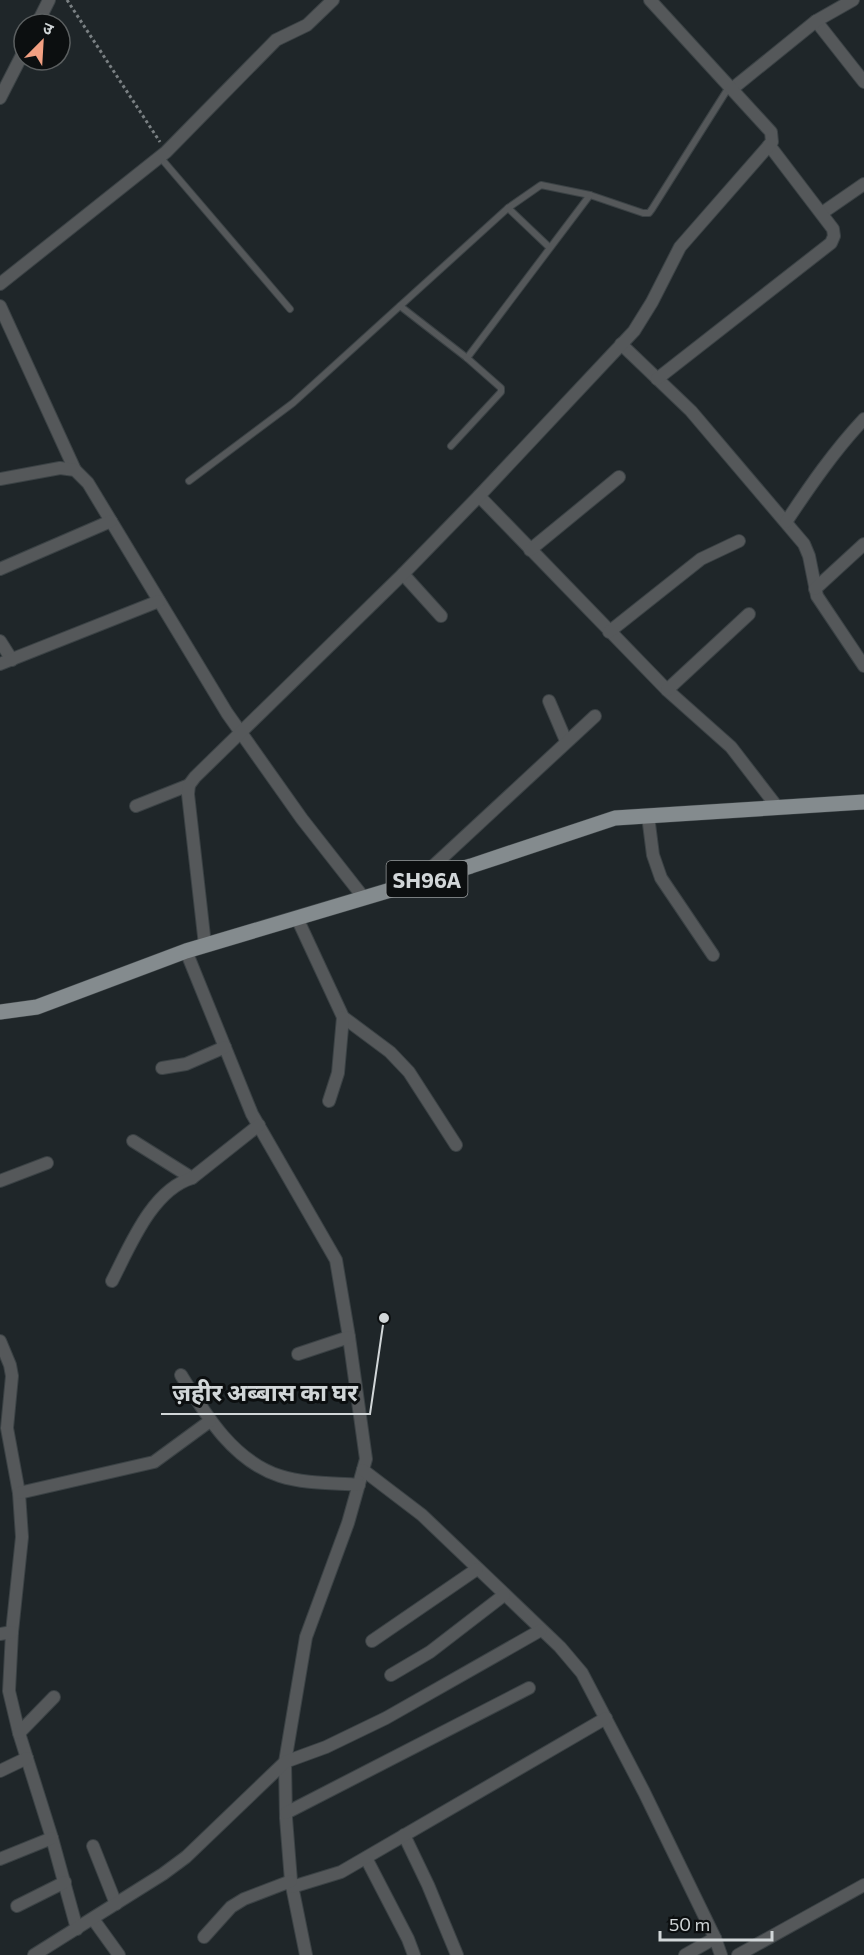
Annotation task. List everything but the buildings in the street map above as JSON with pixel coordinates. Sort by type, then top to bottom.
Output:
[{"type":"main road","name":"SH96A","points":[[0,1012],[37,1007],[186,951],[415,883],[615,818],[864,802]]},
{"type":"street","points":[[0,285],[163,155],[276,40],[307,25],[333,0]]},
{"type":"street","points":[[136,806],[189,785],[240,731],[403,574],[479,496],[644,317],[680,247],[770,145],[773,137],[771,132],[650,0]]},
{"type":"street","points":[[730,88],[816,21],[853,0]]},
{"type":"street","points":[[816,21],[864,82]]},
{"type":"street","points":[[0,98],[13,72]]},
{"type":"street","points":[[657,379],[831,243],[834,237],[833,229],[822,213],[770,145]]},
{"type":"street","points":[[822,213],[864,184]]},
{"type":"street","points":[[0,306],[75,470],[88,483],[240,731],[302,819],[364,898]]},
{"type":"street","points":[[621,344],[691,411],[807,549],[819,601],[864,666]]},
{"type":"street","points":[[786,522],[821,470],[864,419]]},
{"type":"street","points":[[0,479],[60,468],[75,470]]},
{"type":"street","points":[[530,550],[619,477]]},
{"type":"street","points":[[479,496],[667,690],[731,747],[778,808]]},
{"type":"street","points":[[0,569],[111,521]]},
{"type":"street","points":[[609,632],[701,559],[739,541]]},
{"type":"street","points":[[815,589],[864,544]]},
{"type":"street","points":[[403,574],[441,616]]},
{"type":"street","points":[[0,641],[6,662],[159,602]]},
{"type":"street","points":[[667,690],[749,614]]},
{"type":"street","points":[[549,701],[566,741]]},
{"type":"street","points":[[415,883],[595,716]]},
{"type":"street","points":[[189,785],[188,794],[205,945]]},
{"type":"street","points":[[648,816],[655,865],[661,878],[713,955]]},
{"type":"street","points":[[297,918],[343,1017],[390,1052],[410,1072],[456,1145]]},
{"type":"street","points":[[186,951],[252,1114],[336,1260],[366,1459],[348,1523],[306,1637],[285,1762],[291,1884],[306,1955]]},
{"type":"street","points":[[329,1101],[338,1073],[343,1017]]},
{"type":"street","points":[[162,1068],[186,1065],[225,1047]]},
{"type":"street","points":[[112,1281],[135,1235],[164,1194],[182,1181],[192,1178],[259,1125]]},
{"type":"street","points":[[134,1141],[192,1178]]},
{"type":"street","points":[[0,1181],[47,1163]]},
{"type":"street","points":[[297,1354],[349,1337]]},
{"type":"street","points":[[0,1341],[12,1376],[7,1428],[19,1493],[22,1546],[6,1633],[9,1691],[18,1733],[78,1929]]},
{"type":"street","points":[[181,1375],[210,1421],[247,1457],[262,1468],[280,1476],[306,1481],[359,1485]]},
{"type":"street","points":[[19,1493],[154,1462],[210,1421]]},
{"type":"street","points":[[363,1470],[422,1515],[560,1647],[582,1673],[715,1938],[721,1955]]},
{"type":"street","points":[[372,1641],[477,1569]]},
{"type":"street","points":[[391,1675],[430,1652],[504,1594]]},
{"type":"street","points":[[34,1955],[78,1929],[186,1857],[285,1762],[326,1747],[386,1718],[541,1630]]},
{"type":"street","points":[[286,1813],[446,1733],[529,1688]]},
{"type":"street","points":[[18,1733],[54,1697]]},
{"type":"street","points":[[204,1937],[231,1907],[244,1899],[291,1884],[332,1876],[606,1718]]},
{"type":"street","points":[[0,1771],[27,1758]]},
{"type":"street","points":[[404,1835],[457,1955]]},
{"type":"street","points":[[0,1859],[52,1838]]},
{"type":"street","points":[[93,1846],[116,1904]]},
{"type":"street","points":[[366,1858],[414,1955]]},
{"type":"street","points":[[17,1906],[65,1882]]},
{"type":"street","points":[[738,1955],[864,1885]]},
{"type":"street","points":[[93,1919],[119,1955]]},
{"type":"street","points":[[685,1955],[715,1938]]},
{"type":"lane","points":[[189,481],[293,403],[508,208],[541,185],[546,184],[590,195],[649,213],[730,88]]},
{"type":"lane","points":[[163,155],[291,309]]},
{"type":"lane","points":[[467,358],[590,195]]},
{"type":"lane","points":[[508,208],[549,247]]},
{"type":"lane","points":[[400,306],[467,358],[501,390],[451,446]]},
{"type":"path","points":[[67,0],[163,155]]},
{"type":"place","name":"ज़हीर अब्बास का घर","points":[[384,1318]]}]
